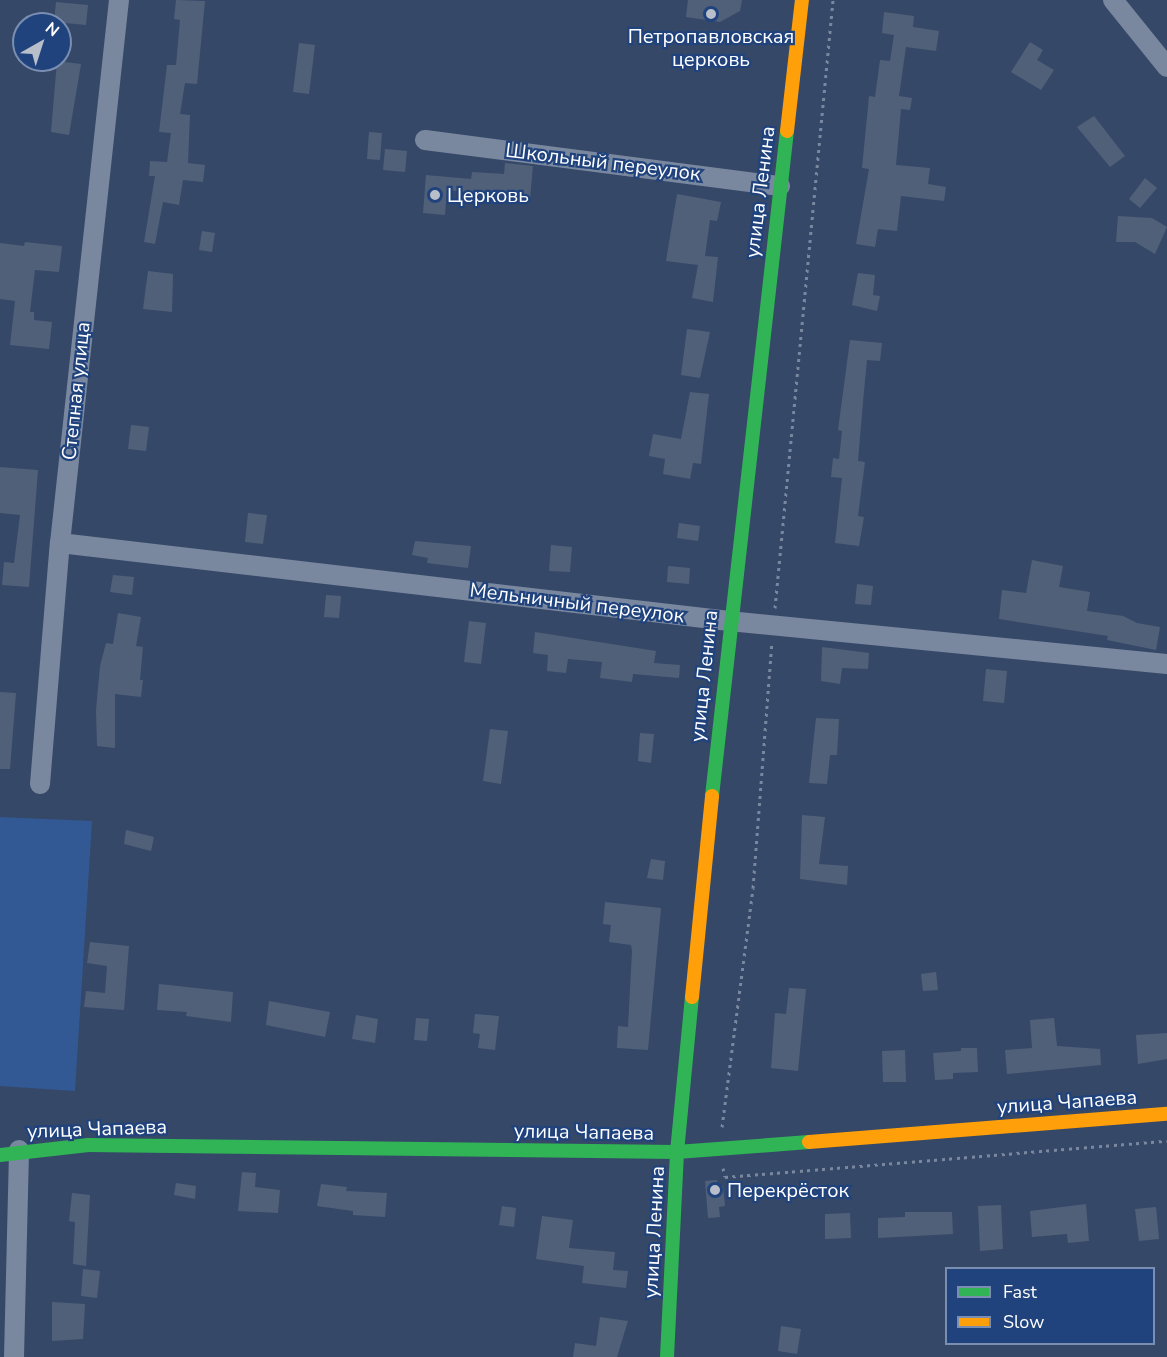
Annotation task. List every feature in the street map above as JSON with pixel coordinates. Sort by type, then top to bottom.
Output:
[{"type":"street","name":"Степная улица","points":[[40,784],[60,543],[119,0]]},
{"type":"street","name":"улица Ленина","points":[[667,1357],[677,1152],[729,621],[802,0]]},
{"type":"street","points":[[1113,0],[1167,67]]},
{"type":"street","name":"Школьный переулок","points":[[425,140],[780,186]]},
{"type":"street","name":"Мельничный переулок","points":[[60,543],[729,621],[1167,664]]},
{"type":"street","name":"улица Чапаева","points":[[9,1153],[88,1145],[677,1152],[1167,1114]]},
{"type":"street","points":[[9,1153],[14,1357]]},
{"type":"path","points":[[721,1135],[751,910],[774,625],[833,0]]},
{"type":"path","points":[[722,1164],[725,1177],[1167,1141]]},
{"type":"shaded area","points":[[0,817],[92,821],[75,1091],[0,1086]]},
{"type":"building","points":[[176,0],[205,1],[197,84],[185,83],[180,114],[190,115],[188,163],[205,165],[203,182],[183,180],[179,205],[163,202],[155,244],[144,242],[155,176],[149,176],[150,161],[167,162],[171,133],[159,132],[167,65],[176,65],[180,20],[174,19]]},
{"type":"building","name":"Петропавловская церковь","points":[[688,0],[742,0],[740,11],[720,22],[686,17]]},
{"type":"building","points":[[56,2],[88,5],[86,25],[72,24],[72,12],[55,12]]},
{"type":"building","points":[[884,12],[914,16],[913,27],[939,31],[936,51],[906,47],[899,96],[912,98],[910,110],[901,109],[896,165],[930,168],[928,184],[946,187],[944,201],[901,196],[897,231],[878,229],[875,247],[856,244],[869,169],[862,168],[869,96],[875,97],[880,60],[890,61],[894,35],[882,33]]},
{"type":"building","points":[[1030,42],[1043,50],[1037,60],[1054,70],[1041,90],[1011,72]]},
{"type":"building","points":[[299,43],[315,45],[309,94],[293,92]]},
{"type":"building","points":[[72,63],[81,64],[69,135],[51,132],[56,72],[72,72]]},
{"type":"building","points":[[1094,116],[1125,156],[1110,167],[1077,127]]},
{"type":"building","points":[[369,132],[382,133],[380,160],[367,159]]},
{"type":"building","points":[[385,149],[407,151],[405,172],[383,170]]},
{"type":"building","points":[[505,163],[533,166],[530,199],[447,190],[445,215],[423,213],[426,175],[471,179],[472,172],[504,174]]},
{"type":"building","points":[[1145,178],[1157,188],[1140,208],[1129,199]]},
{"type":"building","points":[[677,194],[721,202],[717,221],[710,220],[705,256],[718,257],[713,302],[692,298],[698,265],[666,261]]},
{"type":"building","points":[[1118,216],[1152,218],[1167,227],[1155,254],[1135,242],[1116,242]]},
{"type":"building","points":[[202,231],[215,233],[212,252],[199,250]]},
{"type":"building","points":[[25,242],[62,246],[59,272],[35,270],[30,312],[34,312],[34,320],[52,322],[49,349],[10,345],[15,301],[0,299],[0,243],[24,246]]},
{"type":"building","points":[[148,271],[173,274],[172,312],[143,309]]},
{"type":"building","points":[[858,273],[875,275],[873,295],[880,296],[877,311],[852,305]]},
{"type":"building","points":[[687,329],[710,332],[700,378],[681,375]]},
{"type":"building","points":[[850,340],[882,343],[880,361],[867,360],[858,461],[865,462],[858,516],[864,517],[859,546],[835,543],[842,478],[831,477],[833,458],[839,459],[842,431],[838,430]]},
{"type":"building","points":[[690,392],[709,394],[701,464],[693,463],[690,479],[663,474],[665,459],[649,456],[653,434],[681,439]]},
{"type":"building","points":[[131,425],[149,427],[146,451],[128,449]]},
{"type":"building","points":[[0,467],[38,470],[29,587],[2,585],[4,562],[14,563],[20,515],[0,513]]},
{"type":"building","points":[[248,513],[267,515],[263,544],[245,542]]},
{"type":"building","points":[[679,523],[700,526],[698,541],[677,538]]},
{"type":"building","points":[[415,541],[471,546],[468,568],[427,563],[428,558],[412,555]]},
{"type":"building","points":[[551,545],[572,547],[570,572],[549,571]]},
{"type":"building","points":[[1032,560],[1063,566],[1059,587],[1090,592],[1087,611],[1123,616],[1137,623],[1160,627],[1156,650],[1107,640],[1108,636],[999,619],[1002,590],[1026,593]]},
{"type":"building","points":[[668,566],[690,568],[689,584],[667,582]]},
{"type":"building","points":[[113,575],[134,577],[132,595],[110,592]]},
{"type":"building","points":[[857,584],[873,586],[871,605],[855,604]]},
{"type":"building","points":[[326,595],[341,596],[339,618],[324,617]]},
{"type":"building","points":[[118,613],[141,617],[136,646],[143,647],[140,680],[143,680],[141,697],[115,694],[115,748],[97,746],[96,710],[100,666],[106,643],[113,644]]},
{"type":"building","points":[[469,621],[486,623],[481,664],[464,662]]},
{"type":"building","points":[[535,632],[656,651],[654,663],[680,665],[679,678],[633,674],[632,682],[600,678],[602,662],[568,659],[566,673],[547,671],[548,655],[533,653]]},
{"type":"building","points":[[822,647],[869,653],[868,669],[842,668],[840,684],[821,681]]},
{"type":"building","points":[[986,669],[1007,671],[1004,703],[983,701]]},
{"type":"building","points":[[0,692],[16,693],[10,769],[0,769]]},
{"type":"building","points":[[816,718],[839,719],[837,755],[830,755],[827,784],[809,783]]},
{"type":"building","points":[[490,729],[508,731],[501,784],[483,781]]},
{"type":"building","points":[[640,733],[654,734],[651,763],[638,761]]},
{"type":"building","points":[[802,815],[825,817],[819,864],[848,866],[847,885],[800,879]]},
{"type":"building","points":[[126,830],[154,837],[151,851],[124,844]]},
{"type":"building","points":[[651,859],[665,861],[663,880],[647,878]]},
{"type":"building","points":[[605,902],[661,908],[648,1050],[617,1048],[618,1026],[628,1027],[632,951],[631,945],[609,942],[611,925],[603,924]]},
{"type":"building","points":[[90,942],[129,946],[124,1010],[84,1007],[86,991],[105,993],[107,966],[87,963]]},
{"type":"building","points":[[936,972],[938,990],[923,991],[921,974]]},
{"type":"building","points":[[159,984],[233,992],[231,1022],[186,1016],[187,1012],[157,1010]]},
{"type":"building","points":[[789,988],[806,989],[798,1071],[771,1068],[775,1013],[786,1014]]},
{"type":"building","points":[[269,1001],[330,1012],[325,1037],[266,1025]]},
{"type":"building","points":[[475,1014],[499,1016],[495,1050],[478,1048],[480,1034],[473,1033]]},
{"type":"building","points":[[356,1015],[378,1019],[375,1043],[352,1039]]},
{"type":"building","points":[[416,1018],[429,1019],[427,1041],[414,1040]]},
{"type":"building","points":[[1054,1018],[1057,1046],[1100,1049],[1101,1065],[1007,1074],[1005,1050],[1032,1048],[1030,1020]]},
{"type":"building","points":[[1167,1033],[1167,1059],[1138,1064],[1136,1035]]},
{"type":"building","points":[[961,1048],[977,1048],[978,1072],[953,1073],[953,1079],[935,1080],[933,1053],[961,1051]]},
{"type":"building","points":[[905,1050],[906,1082],[883,1082],[882,1051]]},
{"type":"building","points":[[242,1172],[256,1173],[255,1187],[280,1190],[278,1213],[238,1211]]},
{"type":"building","points":[[717,1180],[718,1186],[723,1186],[725,1206],[719,1207],[720,1217],[708,1218],[705,1181]]},
{"type":"building","points":[[176,1183],[196,1186],[195,1199],[174,1195]]},
{"type":"building","points":[[321,1184],[347,1187],[346,1191],[387,1193],[385,1217],[353,1215],[353,1211],[317,1206]]},
{"type":"building","points":[[72,1193],[90,1195],[86,1266],[73,1264],[75,1222],[69,1221]]},
{"type":"building","points":[[1086,1204],[1089,1241],[1068,1243],[1067,1234],[1032,1237],[1030,1211]]},
{"type":"building","points":[[1001,1205],[1003,1249],[980,1251],[978,1206]]},
{"type":"building","points":[[502,1206],[516,1208],[514,1227],[499,1225]]},
{"type":"building","points":[[1156,1207],[1159,1239],[1139,1241],[1135,1209]]},
{"type":"building","points":[[905,1212],[952,1212],[953,1234],[878,1238],[878,1218],[905,1217]]},
{"type":"building","points":[[850,1213],[851,1238],[825,1239],[825,1214]]},
{"type":"building","points":[[542,1216],[573,1220],[569,1248],[615,1252],[613,1270],[628,1271],[626,1288],[582,1283],[584,1266],[536,1259]]},
{"type":"building","points":[[83,1269],[100,1271],[97,1298],[81,1296]]},
{"type":"building","points":[[52,1302],[85,1304],[83,1339],[52,1341]]},
{"type":"building","points":[[600,1317],[628,1321],[617,1357],[573,1357],[575,1343],[596,1346]]},
{"type":"building","points":[[781,1326],[801,1329],[797,1354],[778,1351]]},
{"type":"traffic: fast","points":[[712,796],[787,131]]},
{"type":"traffic: fast","points":[[667,1357],[677,1152],[692,997]]},
{"type":"traffic: fast","points":[[0,1155],[88,1145],[677,1152],[809,1142]]},
{"type":"traffic: slow","points":[[787,131],[802,0]]},
{"type":"traffic: slow","points":[[692,997],[712,796]]},
{"type":"traffic: slow","points":[[809,1142],[1167,1114]]},
{"type":"place","name":"Петропавловская церковь","points":[[711,14]]},
{"type":"place","name":"Церковь","points":[[435,195]]},
{"type":"place","name":"Перекрёсток","points":[[715,1190]]}]
